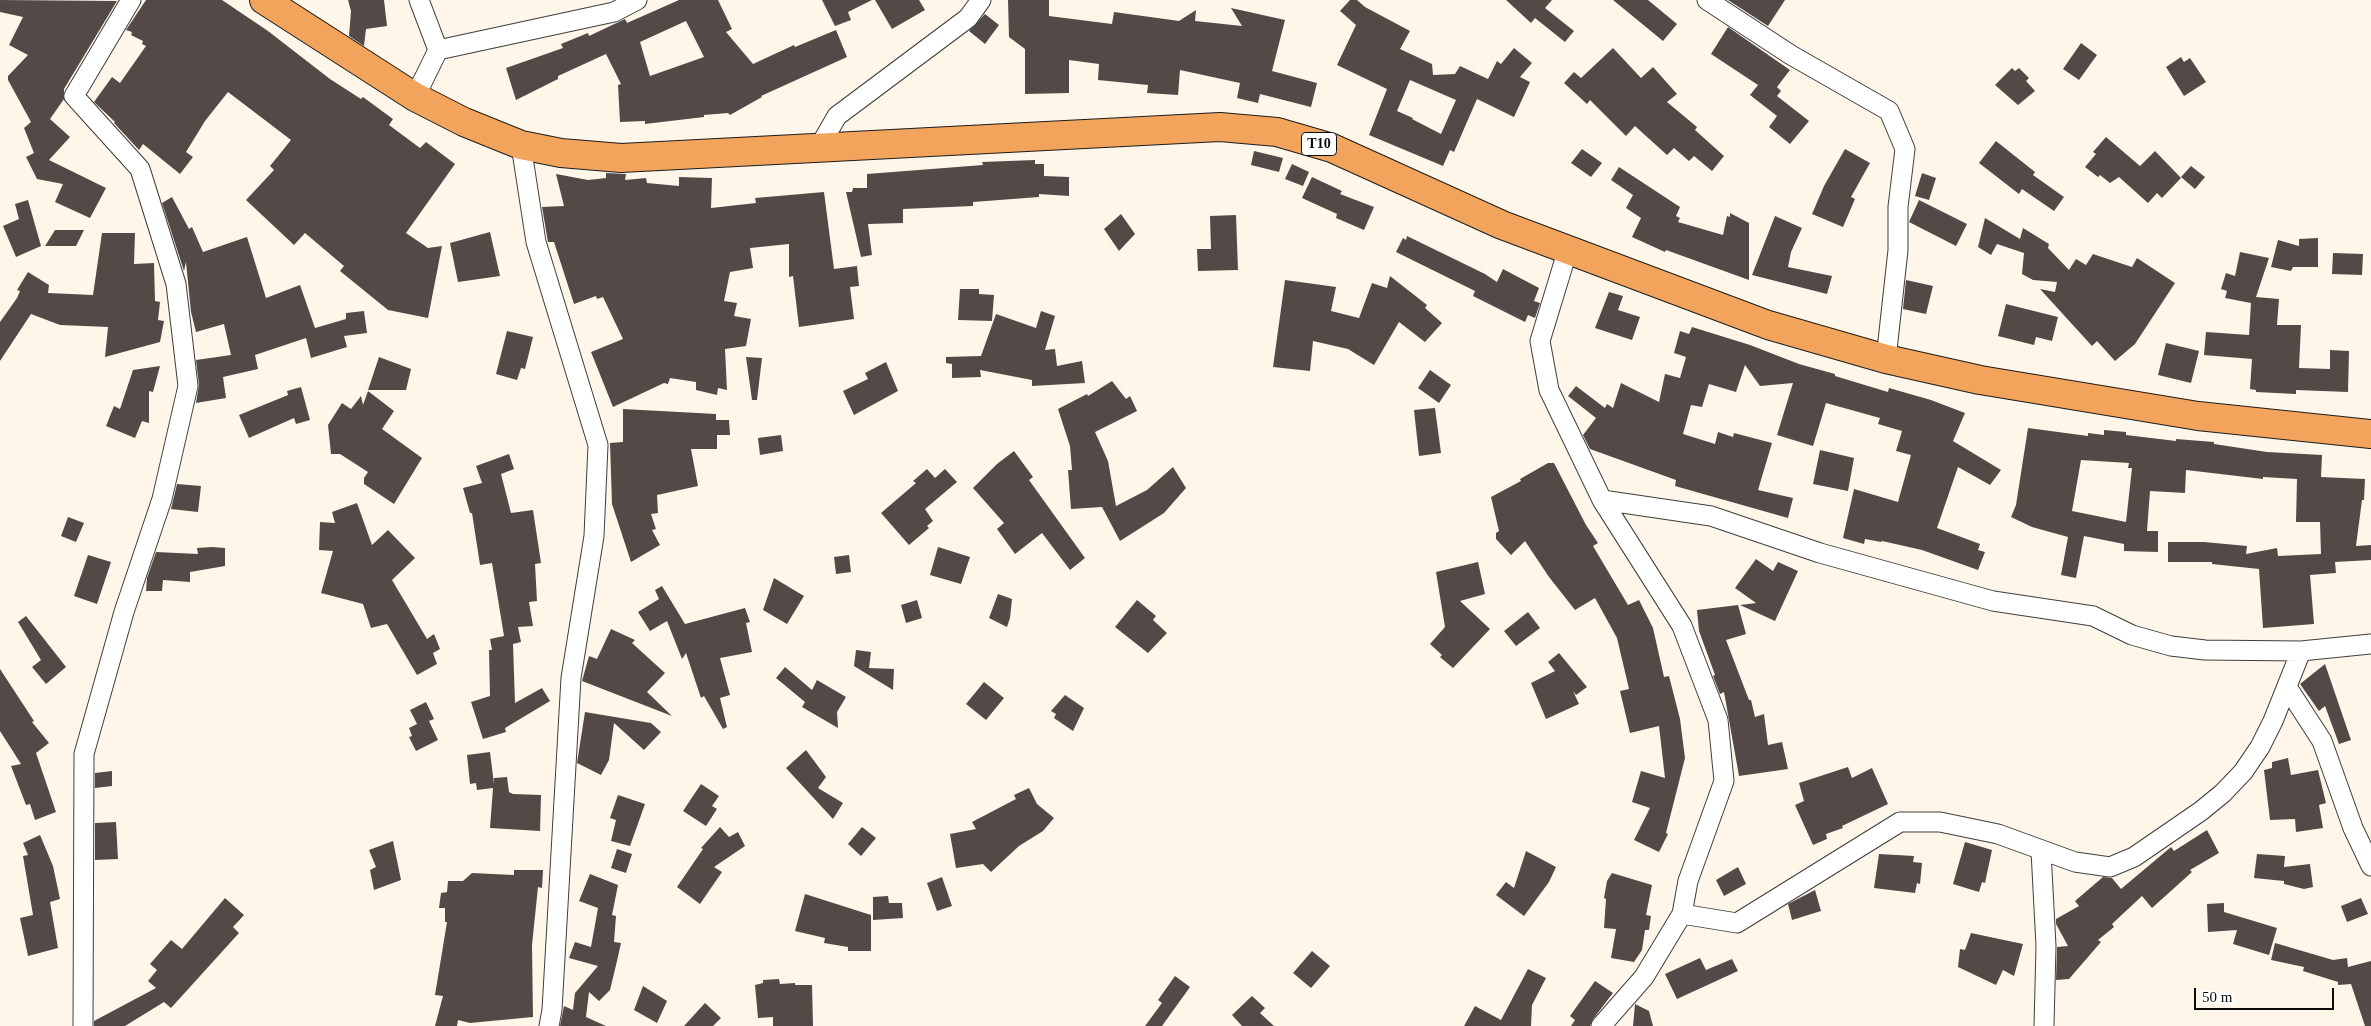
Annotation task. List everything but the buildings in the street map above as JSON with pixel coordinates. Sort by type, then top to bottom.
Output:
[{"type":"highway","name":"T10","points":[[264,0],[415,97],[464,122],[521,145],[561,153],[621,158],[1220,127],[1277,132],[1332,148],[1478,215],[1768,325],[1886,359],[1980,380],[2198,416],[2371,434]]},
{"type":"street","points":[[83,1026],[84,754],[124,612],[162,499],[188,386],[176,284],[140,169],[74,96],[131,0]]},
{"type":"street","points":[[415,97],[438,50],[418,0]]},
{"type":"street","points":[[438,50],[614,12],[636,0]]},
{"type":"street","points":[[818,149],[837,116],[968,18],[981,0]]},
{"type":"street","points":[[1707,0],[1791,54],[1889,111],[1905,149],[1898,207],[1898,250],[1886,359]]},
{"type":"street","points":[[521,145],[536,242],[598,445],[594,536],[571,678],[552,1010],[549,1026]]},
{"type":"street","points":[[1568,249],[1540,340],[1549,390],[1602,500],[1682,626],[1718,720],[1724,781],[1688,881],[1682,914],[1644,977],[1601,1026]]},
{"type":"street","points":[[1602,500],[1711,516],[1820,553],[1993,601],[2093,616],[2132,635],[2171,646],[2206,650],[2301,651],[2371,644]]},
{"type":"street","points":[[1682,914],[1737,923],[1900,822],[1940,822],[1998,834],[2075,862],[2110,867],[2134,857],[2201,811],[2242,772],[2260,747],[2301,651]]},
{"type":"street","points":[[2287,687],[2322,741],[2353,828],[2371,866]]},
{"type":"street","points":[[2041,851],[2046,946],[2044,1026]]}]
